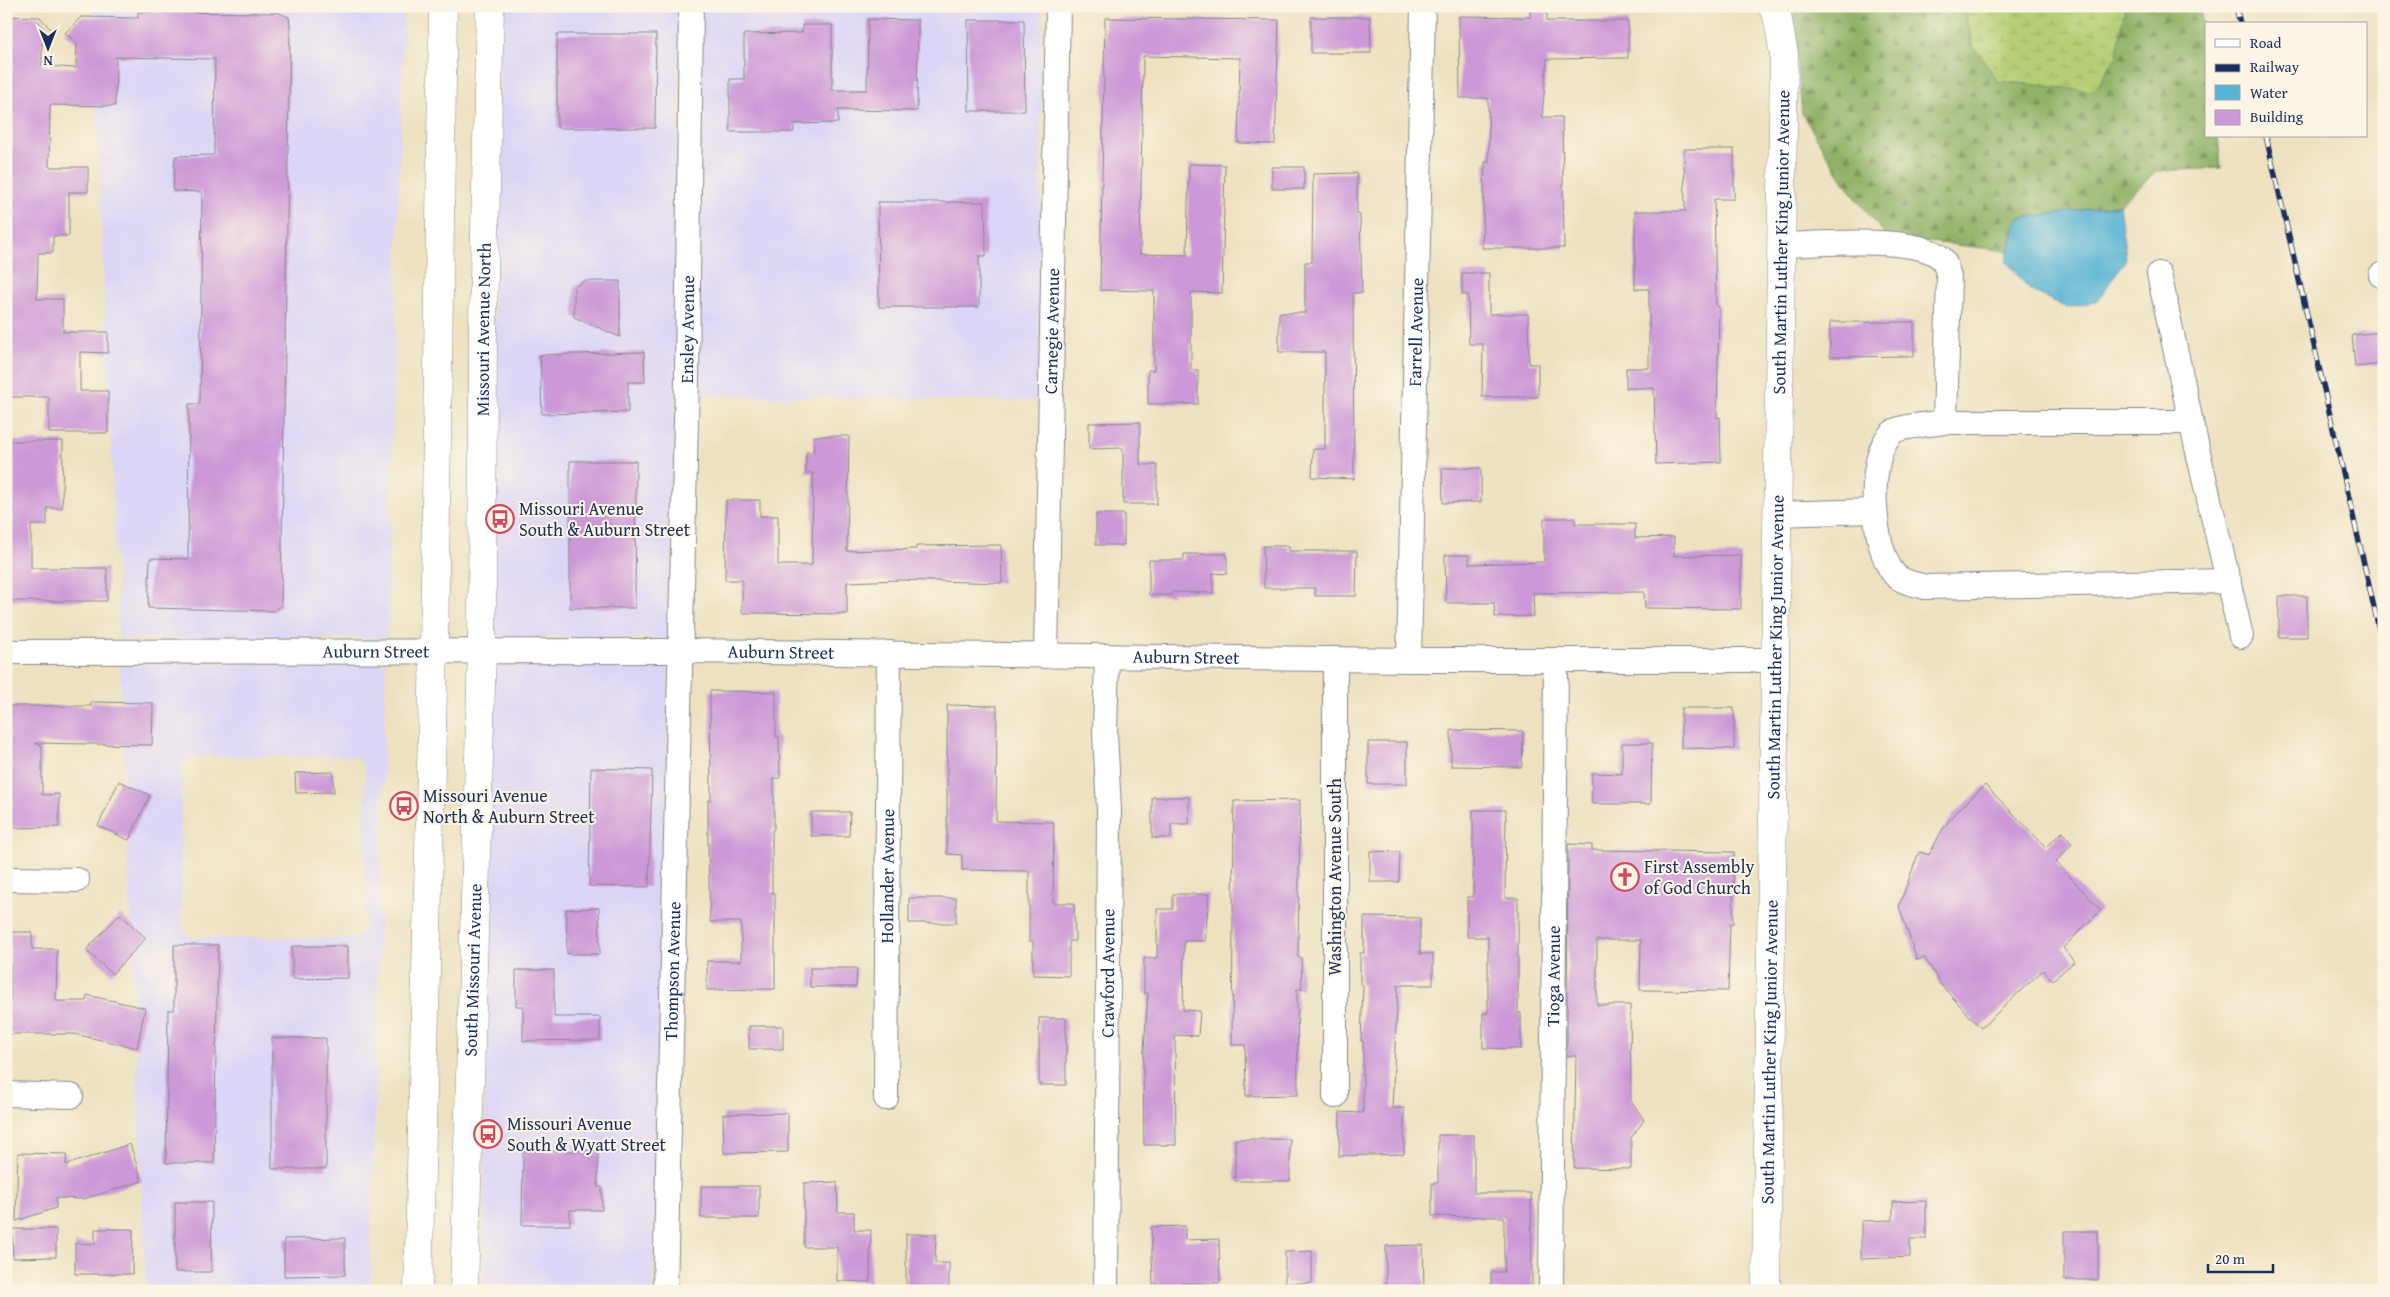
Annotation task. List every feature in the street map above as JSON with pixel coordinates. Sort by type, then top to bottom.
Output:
[{"type":"main road","points":[[418,1291],[434,650],[443,6]]},
{"type":"main road","name":"Missouri Avenue North","points":[[482,650],[483,322],[490,6]]},
{"type":"main road","name":"South Martin Luther King Junior Avenue","points":[[1766,1291],[1772,1035],[1774,660],[1784,54],[1777,15],[1772,6]]},
{"type":"main road","name":"South Missouri Avenue","points":[[464,1291],[482,650]]},
{"type":"street","name":"Ensley Avenue","points":[[680,651],[687,389],[691,6]]},
{"type":"street","name":"Carnegie Avenue","points":[[1046,656],[1058,6]]},
{"type":"street","name":"Farrell Avenue","points":[[1409,660],[1423,6]]},
{"type":"street","points":[[1780,245],[1897,243],[1922,247],[1943,261],[1949,276],[1945,422]]},
{"type":"street","points":[[2159,274],[2241,636]]},
{"type":"street","points":[[2191,422],[1945,422],[1894,431],[1882,444],[1876,469],[1874,511],[1885,561],[1895,575],[1909,583],[1925,587],[2229,581]]},
{"type":"street","points":[[1776,514],[1874,511]]},
{"type":"street","name":"Auburn Street","points":[[6,652],[482,650],[1409,660],[1774,660]]},
{"type":"street","name":"Thompson Avenue","points":[[665,1291],[680,651]]},
{"type":"street","name":"Hollander Avenue","points":[[886,1098],[889,653]]},
{"type":"street","name":"Crawford Avenue","points":[[1106,1291],[1109,810],[1106,733],[1107,656]]},
{"type":"street","name":"Washington Avenue South","points":[[1335,659],[1335,1096]]},
{"type":"street","name":"Tioga Avenue","points":[[1551,1291],[1556,661]]},
{"type":"street","points":[[6,879],[77,880]]},
{"type":"street","points":[[6,1094],[71,1096]]},
{"type":"shaded area","points":[[92,6],[404,6],[387,638],[119,639]]},
{"type":"shaded area","points":[[502,6],[680,6],[676,380],[669,638],[494,637],[494,323]]},
{"type":"shaded area","points":[[702,6],[1042,6],[1039,401],[698,395]]},
{"type":"shaded area","points":[[386,663],[370,1291],[146,1291],[120,664]],"holes":[[[191,756],[356,756],[365,767],[365,927],[356,938],[191,938],[181,927],[181,767]]]},
{"type":"shaded area","points":[[493,663],[669,664],[653,1291],[483,1291],[488,825]]},
{"type":"green space","points":[[1795,6],[1964,6],[1973,45],[2117,55],[2125,6],[2199,6],[2205,36],[2205,138],[2218,138],[2221,168],[2157,171],[2119,205],[2018,218],[2009,251],[1887,237],[1848,188],[1802,114],[1794,20]]},
{"type":"green space","points":[[1964,6],[2125,6],[2117,55],[2094,91],[1998,81],[1973,45]]},
{"type":"water","points":[[2119,205],[2126,259],[2097,301],[2067,308],[2030,290],[2006,261],[2018,219]]},
{"type":"building","points":[[1531,6],[1547,6],[1547,21],[1628,21],[1628,58],[1547,59],[1542,117],[1562,117],[1564,248],[1482,248],[1485,162],[1489,162],[1488,98],[1460,98],[1459,16],[1530,17]]},
{"type":"building","points":[[138,12],[279,13],[289,17],[281,606],[274,611],[148,608],[150,558],[188,559],[189,404],[200,404],[202,192],[173,191],[175,156],[214,155],[215,59],[116,57],[115,106],[50,105],[49,167],[88,167],[88,192],[69,192],[69,236],[53,236],[53,253],[38,253],[37,299],[63,299],[63,332],[108,332],[108,353],[80,352],[80,391],[108,391],[108,433],[49,433],[49,397],[6,397],[6,281],[8,281],[6,16],[40,17],[53,32],[42,43],[42,66],[76,68],[77,43],[65,33],[81,17],[138,18]]},
{"type":"building","points":[[1311,17],[1370,17],[1371,53],[1311,53]]},
{"type":"building","points":[[1105,18],[1279,20],[1275,144],[1238,143],[1240,58],[1143,56],[1140,254],[1187,255],[1189,164],[1225,165],[1222,293],[1191,292],[1191,370],[1198,370],[1198,404],[1148,404],[1148,370],[1154,370],[1154,291],[1100,290]]},
{"type":"building","points":[[868,19],[918,20],[917,111],[838,110],[838,123],[794,124],[794,132],[730,132],[730,79],[744,79],[744,34],[802,33],[802,25],[832,25],[832,90],[867,90]]},
{"type":"building","points":[[968,20],[1024,20],[1025,111],[969,111]]},
{"type":"building","points":[[557,34],[656,34],[655,128],[557,128]]},
{"type":"building","points":[[1684,149],[1734,149],[1734,199],[1714,199],[1716,306],[1719,306],[1717,418],[1720,417],[1721,462],[1656,464],[1654,388],[1626,388],[1626,368],[1649,368],[1649,289],[1635,289],[1635,211],[1685,211]]},
{"type":"building","points":[[1272,167],[1304,167],[1304,189],[1272,189]]},
{"type":"building","points":[[1357,173],[1357,214],[1360,215],[1362,293],[1353,293],[1354,479],[1312,477],[1313,449],[1325,449],[1325,352],[1279,352],[1279,313],[1305,313],[1305,262],[1312,262],[1313,174]]},
{"type":"building","points":[[878,202],[985,202],[986,256],[979,256],[979,307],[879,307]]},
{"type":"building","points":[[1462,273],[1489,273],[1489,314],[1528,314],[1529,364],[1538,364],[1538,397],[1482,397],[1483,344],[1469,344],[1468,295],[1462,295]]},
{"type":"building","points":[[584,281],[620,281],[620,337],[574,317],[574,287]]},
{"type":"building","points":[[1830,322],[1914,322],[1914,356],[1830,357]]},
{"type":"building","points":[[2384,332],[2384,364],[2355,367],[2352,335]]},
{"type":"building","points":[[644,352],[645,382],[628,382],[628,412],[542,414],[540,355]]},
{"type":"building","points":[[1140,422],[1140,465],[1157,465],[1157,504],[1123,504],[1123,448],[1089,449],[1089,423]]},
{"type":"building","points":[[814,436],[849,436],[847,551],[916,549],[916,546],[1001,545],[1002,583],[900,580],[847,582],[847,614],[742,613],[742,580],[725,580],[726,500],[760,500],[760,516],[778,516],[778,565],[812,565],[813,473],[806,473],[806,452],[813,452]]},
{"type":"building","points":[[6,441],[63,441],[62,508],[47,508],[47,525],[31,525],[31,568],[107,568],[107,601],[6,601]]},
{"type":"building","points":[[570,461],[636,461],[635,608],[570,608]]},
{"type":"building","points":[[1442,468],[1481,468],[1481,502],[1443,503]]},
{"type":"building","points":[[1096,514],[1124,514],[1124,545],[1096,545]]},
{"type":"building","points":[[1544,518],[1575,518],[1575,524],[1635,524],[1635,538],[1674,537],[1674,556],[1741,555],[1741,609],[1645,608],[1644,592],[1533,593],[1534,616],[1495,617],[1494,603],[1446,603],[1445,555],[1469,555],[1469,564],[1544,562]]},
{"type":"building","points":[[1263,546],[1289,546],[1289,551],[1357,551],[1356,596],[1315,596],[1315,588],[1264,588]]},
{"type":"building","points":[[1184,554],[1227,554],[1227,574],[1213,573],[1213,593],[1172,592],[1172,595],[1149,595],[1149,560],[1184,560]]},
{"type":"building","points":[[2279,596],[2307,596],[2307,637],[2279,637]]},
{"type":"building","points":[[710,691],[776,692],[776,737],[779,737],[780,778],[774,778],[774,829],[772,830],[772,893],[775,893],[775,989],[707,990],[707,961],[741,961],[741,922],[710,922],[708,800],[711,800]]},
{"type":"building","points":[[91,702],[153,703],[152,745],[35,743],[42,746],[42,795],[59,794],[59,827],[10,828],[9,706],[91,706]]},
{"type":"building","points":[[947,705],[997,706],[996,821],[1054,822],[1053,903],[1074,903],[1075,941],[1069,941],[1069,976],[1033,975],[1033,941],[1029,941],[1029,871],[962,870],[962,855],[947,854]]},
{"type":"building","points":[[1681,708],[1734,708],[1734,749],[1681,748]]},
{"type":"building","points":[[1451,730],[1523,731],[1522,767],[1451,766]]},
{"type":"building","points":[[1368,742],[1407,742],[1407,784],[1368,784]]},
{"type":"building","points":[[1622,743],[1652,743],[1651,804],[1592,804],[1592,773],[1622,774]]},
{"type":"building","points":[[591,768],[652,770],[649,887],[589,886]]},
{"type":"building","points":[[333,772],[334,792],[296,793],[295,773]]},
{"type":"building","points":[[119,781],[150,795],[129,840],[98,826]]},
{"type":"building","points":[[1985,785],[2046,847],[2062,832],[2072,844],[2056,862],[2101,910],[2063,948],[2075,961],[2053,980],[2043,970],[1981,1028],[1941,985],[1925,958],[1917,960],[1899,906],[1919,852],[1929,855],[1941,832],[1953,815]]},
{"type":"building","points":[[1152,797],[1189,797],[1189,824],[1171,824],[1171,838],[1152,838]]},
{"type":"building","points":[[1300,800],[1298,957],[1301,957],[1302,989],[1297,989],[1298,1095],[1246,1096],[1245,1045],[1232,1045],[1234,801]]},
{"type":"building","points":[[1473,810],[1506,810],[1505,898],[1518,898],[1518,1013],[1521,1013],[1521,1049],[1483,1048],[1483,1013],[1488,1013],[1488,937],[1467,937],[1467,897],[1473,897]]},
{"type":"building","points":[[811,812],[850,812],[849,836],[811,836]]},
{"type":"building","points":[[1568,844],[1592,845],[1592,850],[1734,852],[1733,924],[1730,923],[1728,991],[1640,990],[1641,940],[1597,940],[1597,1005],[1630,1005],[1631,1100],[1644,1120],[1631,1138],[1631,1169],[1574,1168],[1576,1056],[1567,1056]]},
{"type":"building","points":[[1370,851],[1400,852],[1399,882],[1370,882]]},
{"type":"building","points":[[1173,894],[1209,894],[1205,941],[1184,941],[1183,1010],[1200,1011],[1198,1036],[1175,1035],[1176,1145],[1144,1145],[1143,1063],[1148,993],[1144,993],[1144,958],[1157,958],[1157,909],[1173,909]]},
{"type":"building","points":[[909,898],[956,898],[956,923],[909,923]]},
{"type":"building","points":[[599,908],[600,954],[567,954],[566,909]]},
{"type":"building","points":[[120,914],[146,938],[112,974],[86,950]]},
{"type":"building","points":[[1364,917],[1420,918],[1420,954],[1433,954],[1433,985],[1398,985],[1392,1108],[1404,1108],[1404,1154],[1339,1156],[1340,1112],[1363,1113],[1363,1041],[1361,1041],[1363,985],[1360,984],[1360,953],[1364,953]]},
{"type":"building","points":[[10,932],[32,932],[32,949],[57,949],[56,1001],[86,1001],[87,995],[145,1008],[137,1048],[74,1034],[6,1034],[6,1001],[10,1001]]},
{"type":"building","points":[[174,945],[218,945],[214,1163],[166,1163],[168,1010],[174,1010]]},
{"type":"building","points":[[292,946],[348,946],[348,978],[292,979]]},
{"type":"building","points":[[810,968],[857,968],[856,987],[810,987]]},
{"type":"building","points":[[516,970],[554,970],[554,1017],[600,1017],[600,1040],[523,1041],[523,1006],[516,1006]]},
{"type":"building","points":[[1039,1018],[1066,1018],[1066,1085],[1039,1085]]},
{"type":"building","points":[[749,1026],[783,1026],[783,1049],[749,1049]]},
{"type":"building","points":[[272,1038],[326,1038],[326,1169],[272,1169]]},
{"type":"building","points":[[788,1113],[788,1152],[724,1153],[723,1114]]},
{"type":"building","points":[[1438,1135],[1474,1135],[1474,1193],[1531,1193],[1532,1291],[1491,1291],[1491,1272],[1504,1272],[1504,1217],[1432,1216],[1432,1183],[1438,1183]]},
{"type":"building","points":[[1235,1139],[1290,1139],[1290,1181],[1235,1181]]},
{"type":"building","points":[[130,1144],[142,1181],[84,1199],[56,1198],[56,1208],[16,1221],[18,1153],[67,1154],[66,1165]]},
{"type":"building","points":[[523,1151],[598,1151],[598,1187],[602,1187],[602,1210],[570,1210],[570,1225],[522,1225]]},
{"type":"building","points":[[837,1182],[838,1212],[854,1212],[854,1230],[871,1230],[870,1282],[837,1281],[837,1247],[804,1247],[804,1183]]},
{"type":"building","points":[[701,1186],[759,1186],[759,1218],[701,1218]]},
{"type":"building","points":[[1926,1201],[1926,1239],[1910,1239],[1910,1257],[1861,1259],[1861,1221],[1893,1220],[1893,1202]]},
{"type":"building","points":[[175,1202],[212,1202],[211,1272],[175,1272]]},
{"type":"building","points":[[1185,1226],[1185,1240],[1219,1239],[1220,1283],[1153,1284],[1151,1227]]},
{"type":"building","points":[[12,1229],[56,1229],[56,1257],[13,1258]]},
{"type":"building","points":[[95,1229],[133,1229],[132,1274],[75,1274],[75,1243],[95,1244]]},
{"type":"building","points":[[2064,1231],[2098,1231],[2098,1280],[2064,1280]]},
{"type":"building","points":[[906,1234],[936,1234],[935,1263],[949,1263],[949,1291],[906,1291]]},
{"type":"building","points":[[345,1238],[345,1275],[284,1276],[284,1239]]},
{"type":"building","points":[[1423,1245],[1424,1289],[1386,1290],[1386,1246]]},
{"type":"building","points":[[1312,1251],[1312,1283],[1285,1283],[1285,1252]]},
{"type":"railway","points":[[2236,6],[2240,22]]},
{"type":"railway","points":[[2266,138],[2384,651]]},
{"type":"place","name":"Missouri Avenue South & Auburn Street","points":[[500,519]]},
{"type":"place","name":"Missouri Avenue North & Auburn Street","points":[[404,806]]},
{"type":"place","name":"First Assembly of God Church","points":[[1625,877]]},
{"type":"place","name":"Missouri Avenue South & Wyatt Street","points":[[488,1134]]}]
